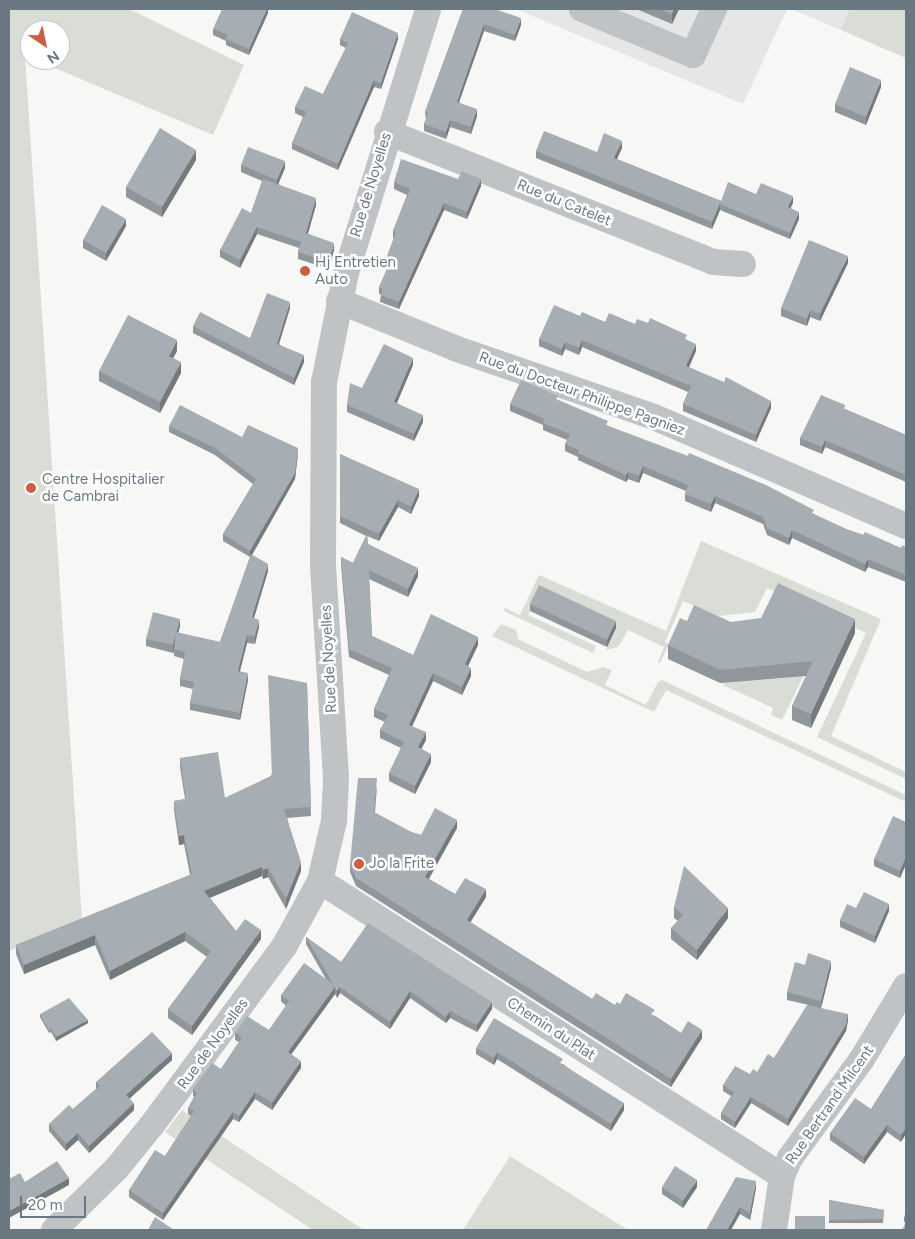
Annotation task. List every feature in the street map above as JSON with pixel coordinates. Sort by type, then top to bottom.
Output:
[{"type":"street","name":"Rue de Noyelles","points":[[54,1230],[117,1168],[152,1125],[285,944],[320,882],[334,821],[336,778],[323,555],[322,400],[339,301],[387,132],[428,9]]},
{"type":"street","points":[[582,9],[693,55],[714,9]]},
{"type":"street","name":"Rue du Catelet","points":[[387,132],[713,262],[743,264]]},
{"type":"street","name":"Rue du Docteur Philippe Pagniez","points":[[339,301],[549,383],[585,392],[654,417],[906,526]]},
{"type":"street","name":"Chemin du Plat","points":[[320,882],[782,1176]]},
{"type":"street","name":"Rue Bertrand Milcent","points":[[774,1230],[782,1176],[790,1158],[878,1035],[906,986]]},
{"type":"shaded area","name":"Centre Hospitalier de Cambrai","points":[[9,9],[129,9],[244,65],[213,135],[60,70],[70,70],[70,20],[20,20],[20,70],[26,70],[82,920],[9,951]]},
{"type":"shaded area","points":[[516,9],[787,9],[743,104]]},
{"type":"shaded area","points":[[791,9],[906,9],[906,58],[841,30]]},
{"type":"shaded area","points":[[850,9],[906,9],[906,58],[841,30]]},
{"type":"shaded area","points":[[701,541],[881,619],[831,736],[906,772],[906,779],[817,737],[866,633],[767,588],[755,612],[719,616],[683,601],[665,642],[669,644],[660,663],[658,662],[664,647],[628,630],[618,647],[606,650],[616,629],[539,593],[528,615],[596,646],[593,653],[504,611],[505,608],[520,615],[539,575],[666,631]]},
{"type":"shaded area","points":[[501,624],[516,630],[518,639],[587,672],[603,667],[612,670],[605,685],[646,705],[658,682],[662,680],[906,795],[906,802],[666,690],[654,712],[492,636]]},
{"type":"shaded area","points":[[809,665],[782,720],[771,715],[773,708],[723,685],[730,670]]},
{"type":"shaded area","points":[[182,1110],[364,1230],[313,1230],[165,1132]]},
{"type":"shaded area","points":[[510,1156],[628,1230],[463,1230]]},
{"type":"building","points":[[222,9],[267,9],[249,49],[226,39],[228,35],[213,29]]},
{"type":"building","points":[[463,9],[495,9],[521,18],[515,35],[484,24],[457,102],[477,109],[471,127],[450,120],[446,132],[424,124],[428,113],[425,112]]},
{"type":"building","points":[[660,9],[674,9],[672,14]]},
{"type":"building","points":[[352,12],[398,33],[381,83],[374,80],[338,164],[292,143],[306,112],[295,107],[305,86],[323,94],[348,43],[340,39]]},
{"type":"building","points":[[850,67],[881,80],[866,117],[835,104]]},
{"type":"building","points":[[160,128],[196,150],[162,207],[126,187]]},
{"type":"building","points":[[544,131],[597,152],[604,133],[622,141],[614,158],[721,201],[712,222],[536,151]]},
{"type":"building","points":[[248,147],[285,161],[277,180],[241,165]]},
{"type":"building","points":[[401,159],[458,179],[462,171],[481,179],[467,212],[444,203],[399,302],[380,295],[383,289],[379,287],[389,264],[385,262],[396,232],[393,231],[410,189],[394,182]]},
{"type":"building","points":[[263,179],[316,198],[306,233],[334,243],[329,262],[298,252],[301,242],[257,227],[240,260],[220,250],[242,208],[251,213]]},
{"type":"building","points":[[728,182],[756,194],[761,183],[793,196],[788,207],[799,212],[790,233],[720,204]]},
{"type":"building","points":[[102,205],[126,219],[106,253],[83,240]]},
{"type":"building","points":[[809,240],[848,256],[820,314],[810,310],[807,319],[781,308]]},
{"type":"building","points":[[267,293],[290,302],[277,344],[304,355],[294,378],[193,326],[200,312],[250,338]]},
{"type":"building","points":[[554,305],[580,316],[582,312],[605,322],[609,313],[635,324],[637,319],[648,323],[650,318],[687,335],[685,339],[696,344],[686,366],[724,382],[726,377],[771,401],[756,435],[683,404],[691,386],[582,340],[579,348],[565,342],[562,349],[539,339]]},
{"type":"building","points":[[128,315],[177,340],[169,356],[181,362],[160,402],[99,371]]},
{"type":"building","points":[[384,344],[413,358],[394,402],[423,415],[414,434],[347,405],[350,383],[362,388]]},
{"type":"building","points":[[521,380],[558,396],[556,399],[608,421],[606,425],[688,456],[689,453],[766,485],[814,510],[812,513],[846,529],[863,535],[865,532],[901,548],[902,545],[906,547],[906,575],[868,559],[865,564],[792,530],[789,538],[767,528],[763,517],[715,496],[711,504],[685,494],[688,485],[643,466],[639,476],[628,472],[626,475],[578,453],[579,450],[565,444],[570,434],[543,423],[545,419],[510,404]]},
{"type":"building","points":[[821,395],[845,405],[844,409],[906,435],[906,475],[825,440],[822,447],[800,438]]},
{"type":"building","points":[[180,405],[242,437],[248,425],[298,448],[295,473],[250,551],[223,534],[256,479],[215,448],[169,426]]},
{"type":"building","points":[[340,454],[419,489],[411,507],[398,500],[379,534],[340,516]]},
{"type":"building","points":[[367,534],[368,544],[418,568],[408,589],[369,570],[372,636],[413,655],[431,614],[478,637],[465,664],[471,668],[462,687],[433,673],[409,725],[426,732],[418,747],[431,754],[415,786],[389,773],[404,742],[380,730],[388,715],[374,709],[392,668],[349,649],[341,557],[353,563]]},
{"type":"building","points":[[251,554],[268,564],[252,617],[259,620],[255,636],[247,635],[238,671],[248,673],[240,713],[190,703],[194,682],[180,679],[185,652],[174,649],[176,632],[220,642]]},
{"type":"building","points":[[778,583],[855,619],[811,714],[792,706],[813,661],[720,670],[668,645],[680,618],[687,621],[694,605],[731,622],[761,618]]},
{"type":"building","points":[[539,585],[616,621],[607,640],[530,604]]},
{"type":"building","points":[[153,612],[180,619],[173,645],[146,639]]},
{"type":"building","points":[[268,675],[307,683],[311,807],[284,809],[301,862],[286,899],[268,868],[263,870],[262,867],[204,891],[236,931],[245,919],[261,930],[192,1026],[168,1009],[211,951],[185,932],[110,971],[95,935],[24,965],[16,945],[192,874],[184,835],[179,836],[174,801],[186,799],[180,758],[218,752],[225,798],[272,776]]},
{"type":"building","points":[[358,778],[377,778],[374,812],[411,832],[421,835],[435,808],[457,820],[425,877],[455,894],[465,878],[486,889],[467,920],[592,999],[596,993],[615,1005],[617,1002],[620,1004],[626,993],[655,1010],[651,1014],[681,1033],[688,1021],[702,1030],[671,1079],[356,878],[350,864]]},
{"type":"building","points":[[893,816],[906,822],[906,857],[900,871],[874,859]]},
{"type":"building","points":[[684,866],[728,908],[697,950],[671,928],[683,915],[674,907]]},
{"type":"building","points":[[864,892],[889,904],[875,936],[840,920],[847,904],[856,908]]},
{"type":"building","points":[[368,923],[492,1002],[477,1025],[450,1011],[446,1017],[410,991],[390,1022],[340,987],[337,991],[335,987],[288,1052],[301,1061],[272,1103],[255,1092],[239,1116],[233,1112],[163,1213],[129,1190],[155,1150],[165,1156],[194,1111],[188,1108],[197,1093],[193,1089],[212,1063],[221,1069],[242,1037],[235,1033],[247,1016],[269,1030],[289,1001],[281,995],[304,963],[333,984],[306,937],[341,962]]},
{"type":"building","points":[[808,953],[831,961],[821,1001],[787,992],[795,962],[805,965]]},
{"type":"building","points":[[69,998],[88,1020],[56,1037],[51,1028],[49,1030],[40,1014]]},
{"type":"building","points":[[807,1005],[848,1014],[846,1025],[788,1119],[751,1097],[735,1122],[721,1113],[734,1092],[723,1085],[735,1066],[750,1074],[753,1069],[757,1072],[768,1054],[774,1058]]},
{"type":"building","points":[[494,1018],[563,1059],[560,1063],[624,1103],[611,1124],[497,1052],[494,1058],[476,1048]]},
{"type":"building","points":[[152,1032],[172,1053],[126,1095],[134,1103],[89,1146],[78,1133],[66,1144],[49,1124],[69,1105],[73,1109],[100,1086],[96,1082]]},
{"type":"building","points":[[906,1054],[906,1127],[901,1135],[887,1125],[864,1157],[830,1133],[855,1098],[871,1109]]},
{"type":"building","points":[[57,1161],[69,1178],[9,1211],[9,1179],[20,1173],[25,1182]]},
{"type":"building","points":[[675,1166],[697,1180],[683,1201],[662,1187]]},
{"type":"building","points":[[736,1177],[756,1181],[750,1213],[740,1207],[727,1230],[706,1230]]},
{"type":"building","points":[[829,1200],[884,1210],[883,1219],[829,1220]]},
{"type":"building","points":[[795,1216],[825,1216],[825,1230],[795,1230]]},
{"type":"building","points":[[155,1217],[174,1230],[148,1230]]},
{"type":"building","points":[[906,1222],[906,1230],[902,1230]]},
{"type":"place","name":"Hj Entretien Auto","points":[[305,271]]},
{"type":"place","name":"Centre Hospitalier de Cambrai","points":[[31,488]]},
{"type":"place","name":"Jo la Frite","points":[[359,864]]}]
